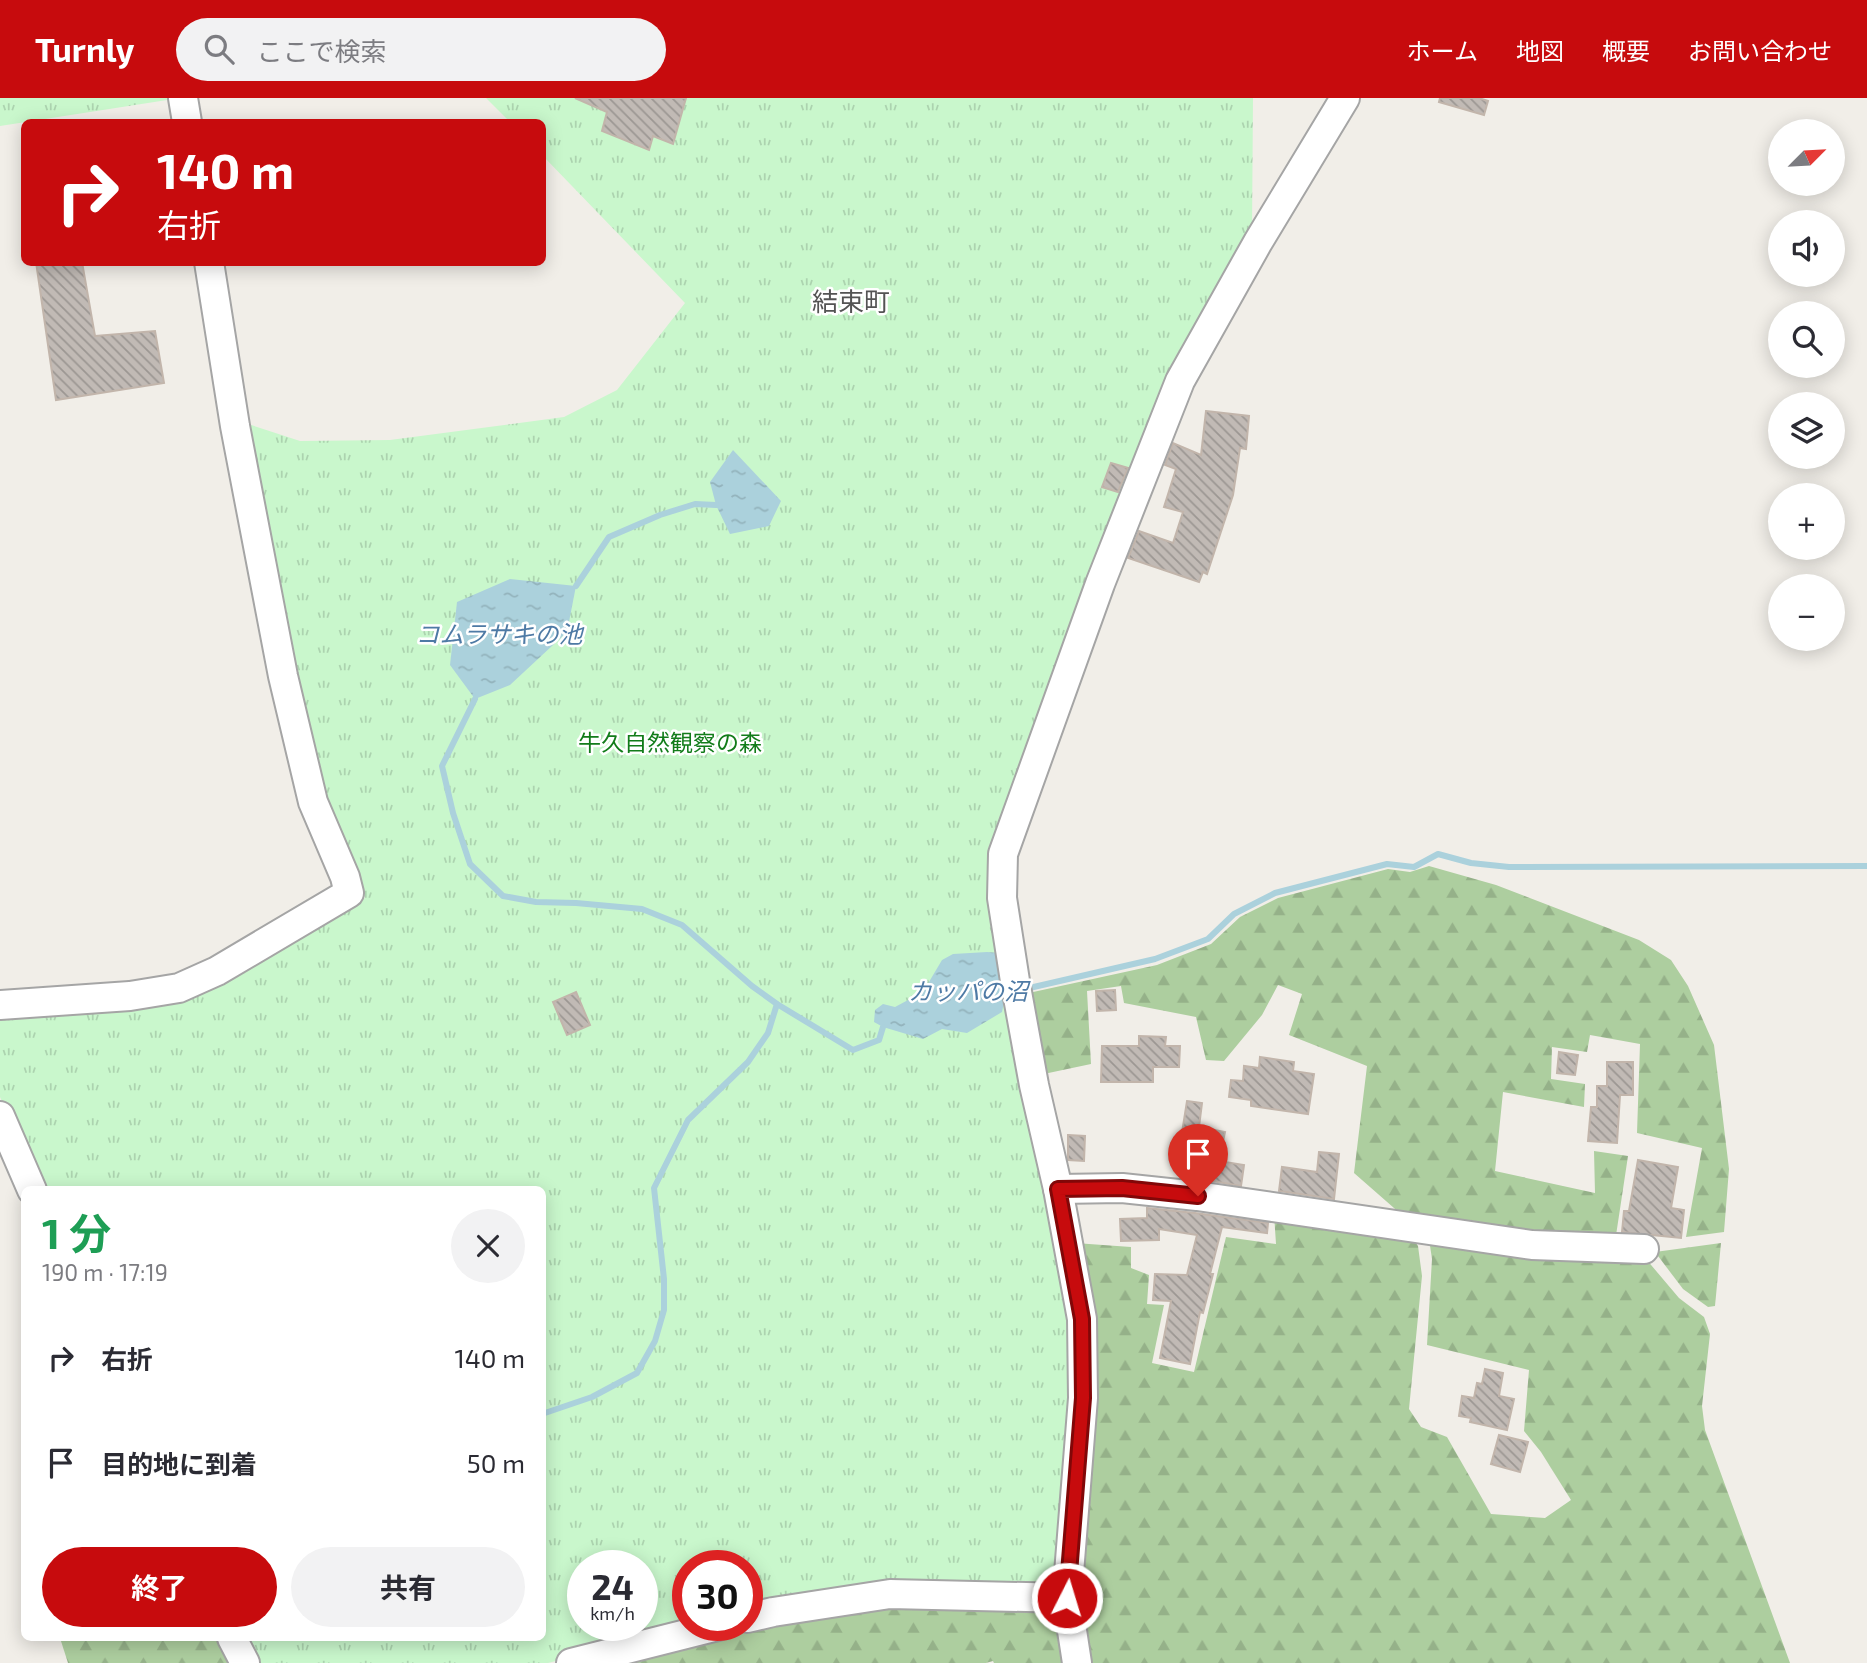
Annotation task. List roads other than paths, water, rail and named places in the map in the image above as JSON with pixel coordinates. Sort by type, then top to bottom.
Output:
[{"type":"street","points":[[183,98],[186,119]]},
{"type":"street","points":[[1077,1663],[1067,1598],[1083,1398],[1082,1319],[1058,1189],[1014,981],[1002,898],[1003,853],[1100,584],[1180,381],[1258,242],[1345,98]]},
{"type":"street","points":[[0,1005],[130,996],[179,988],[217,971],[349,893],[345,877],[313,802],[284,676],[235,426],[210,266]]},
{"type":"street","points":[[0,1116],[30,1186]]},
{"type":"street","points":[[1058,1189],[1122,1188],[1198,1196],[1532,1245],[1644,1249]]},
{"type":"street","points":[[763,1614],[890,1594],[1067,1598]]},
{"type":"street","points":[[571,1663],[672,1638]]},
{"type":"street","points":[[234,1641],[246,1663]]},
{"type":"water","points":[[733,450],[781,501],[769,526],[730,534],[716,505],[710,482]]},
{"type":"water","name":"コムラサキの池","points":[[510,579],[576,586],[567,632],[510,685],[475,699],[450,665],[457,602]]},
{"type":"water","name":"カッパの沼","points":[[1000,953],[1006,993],[1002,1012],[967,1033],[942,1029],[923,1039],[874,1022],[875,1010],[883,1004],[895,1007],[923,992],[942,960],[953,954]]},
{"type":"waterway","points":[[576,586],[609,537],[660,515],[695,504],[716,505]]},
{"type":"waterway","points":[[475,699],[442,766],[453,813],[470,864],[503,896],[536,902],[642,909],[682,925],[752,986],[853,1050],[879,1040],[883,1027]]},
{"type":"waterway","points":[[1025,989],[1155,959],[1208,939],[1234,914],[1275,893],[1387,864],[1414,867],[1438,854],[1471,863],[1509,867],[1867,866]]},
{"type":"waterway","points":[[546,1413],[592,1397],[637,1373],[655,1341],[664,1310],[664,1279],[654,1188],[688,1120],[748,1062],[768,1033],[777,1004]]},
{"type":"district","name":"結束町","points":[[851,300]]},
{"type":"park label","name":"牛久自然観察の森","points":[[670,742]]}]
